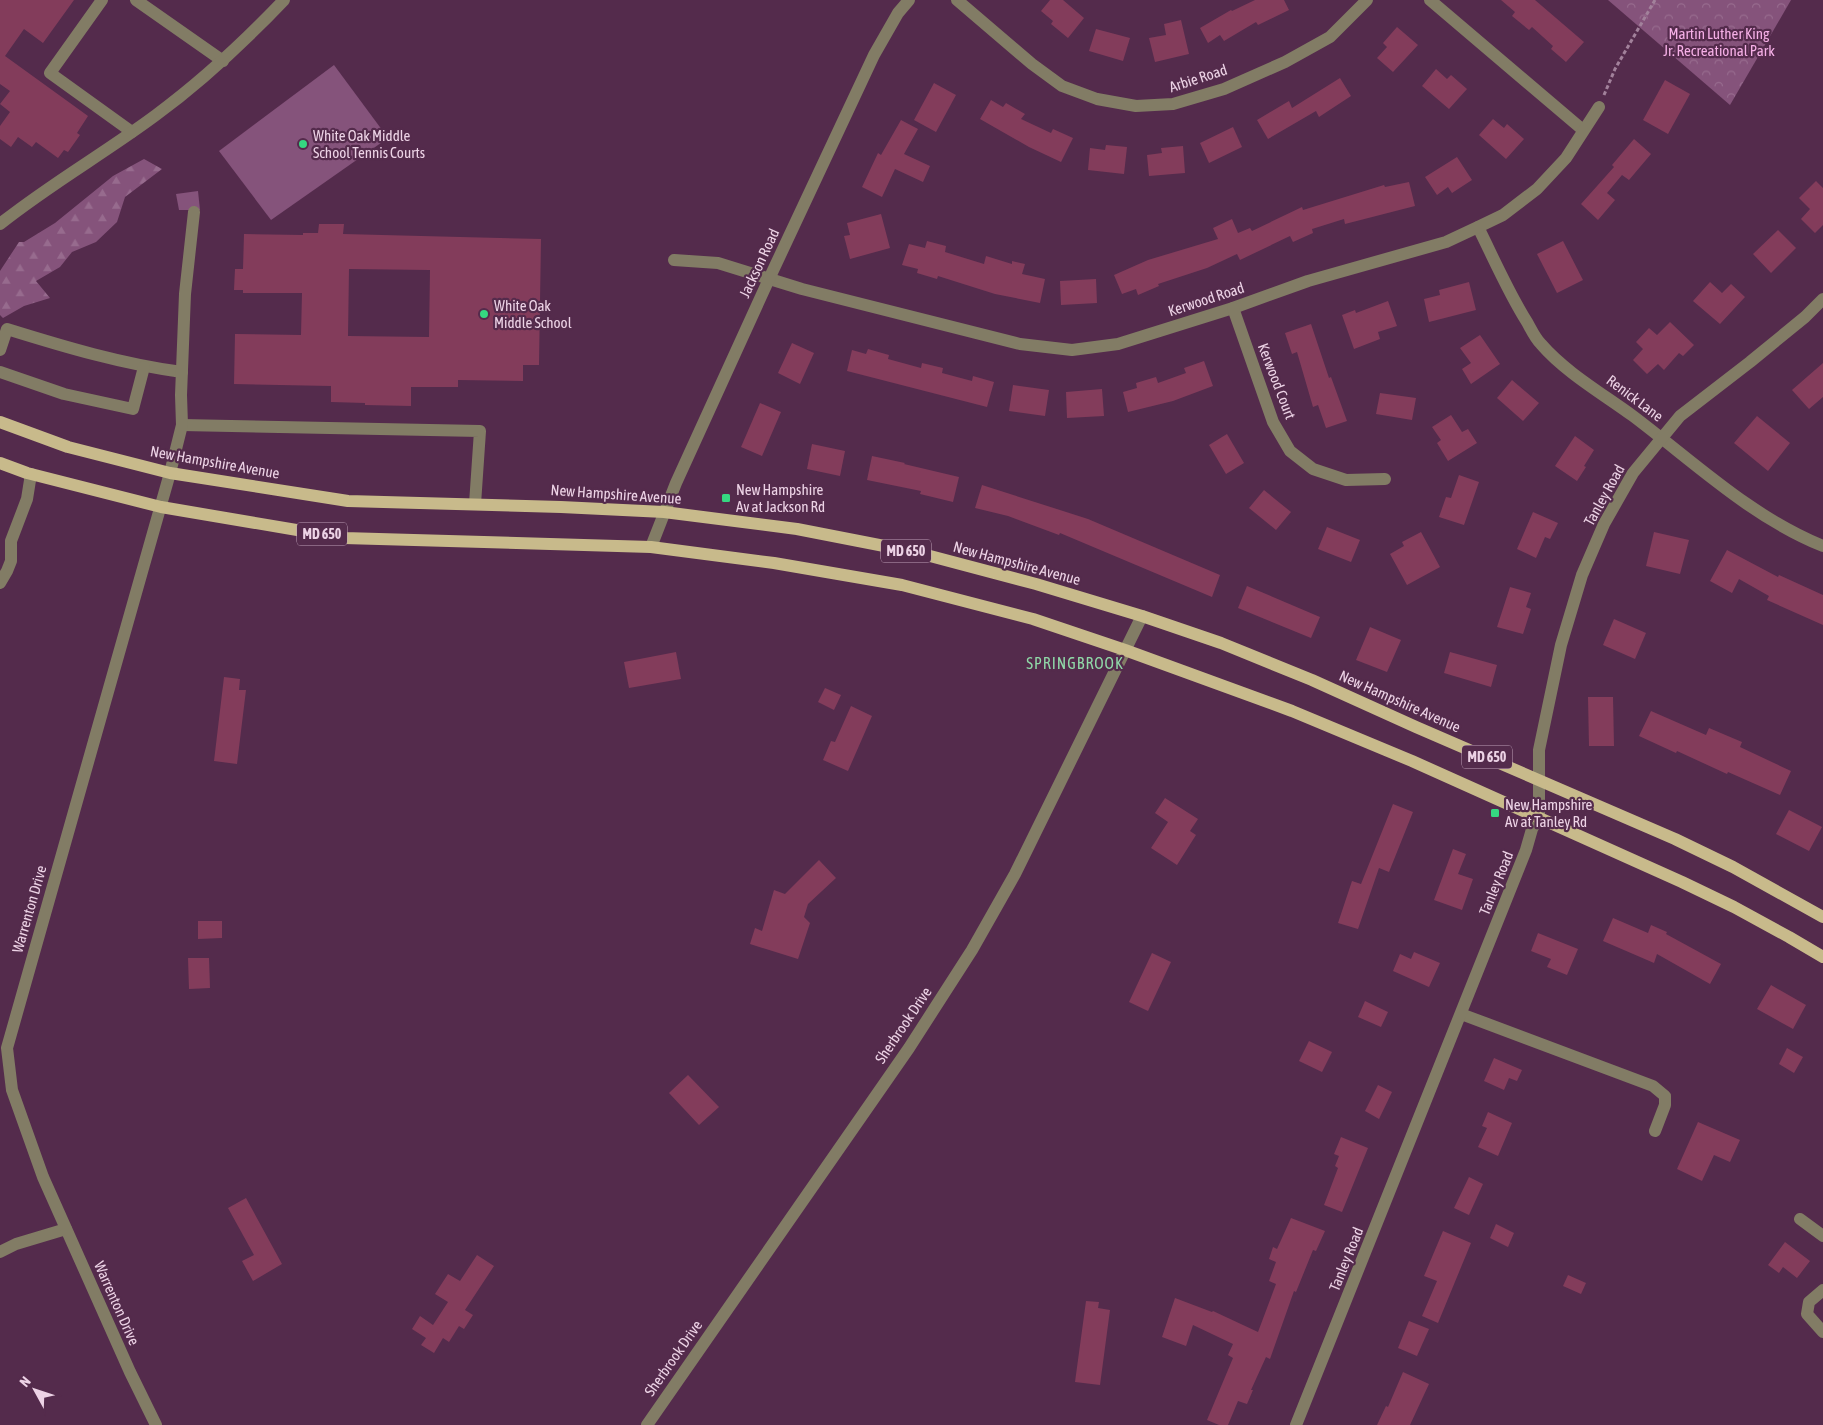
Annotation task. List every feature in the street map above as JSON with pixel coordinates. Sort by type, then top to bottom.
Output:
[{"type":"main road","name":"New Hampshire Avenue","points":[[0,422],[68,447],[170,473],[348,501],[664,512],[797,528],[915,552],[1036,584],[1142,616],[1221,643],[1312,680],[1675,839],[1733,867],[1823,917]]},
{"type":"main road","name":"MD 650","points":[[0,463],[31,474],[161,507],[344,538],[651,547],[774,563],[902,585],[1033,619],[1125,650],[1292,711],[1539,817],[1734,907],[1790,936],[1823,957]]},
{"type":"street","points":[[102,0],[50,73],[132,132]]},
{"type":"street","points":[[136,0],[223,61]]},
{"type":"street","points":[[0,224],[157,114],[223,61],[284,0]]},
{"type":"street","name":"Jackson Road","points":[[651,547],[664,512],[769,279],[874,55],[898,13],[909,0]]},
{"type":"street","name":"Arbie Road","points":[[957,0],[1032,64],[1062,86],[1097,99],[1136,106],[1173,104],[1224,89],[1285,62],[1330,37],[1367,0]]},
{"type":"street","points":[[1430,0],[1583,130]]},
{"type":"street","name":"Kerwood Road","points":[[674,260],[696,260],[718,264],[802,289],[1020,344],[1072,350],[1118,344],[1233,308],[1308,281],[1446,242],[1504,215],[1537,188],[1566,158],[1599,107]]},
{"type":"street","name":"Warrenton Drive","points":[[156,1425],[130,1372],[43,1177],[12,1090],[6,1048],[161,507],[182,425],[185,294],[194,212]]},
{"type":"street","name":"Renick Lane","points":[[1478,227],[1517,306],[1540,344],[1568,369],[1662,438],[1743,501],[1781,526],[1823,546]]},
{"type":"street","name":"Tanley Road","points":[[1296,1425],[1526,850],[1532,829],[1539,817],[1538,750],[1561,645],[1582,575],[1604,524],[1633,473],[1680,416],[1805,317],[1823,299]]},
{"type":"street","name":"Kerwood Court","points":[[1233,308],[1273,422],[1290,451],[1313,468],[1346,480],[1385,479]]},
{"type":"street","points":[[0,350],[8,329],[71,349],[144,366],[182,372]]},
{"type":"street","points":[[0,372],[64,394],[133,409],[144,366]]},
{"type":"street","points":[[182,425],[480,430],[475,504]]},
{"type":"street","points":[[0,583],[10,561],[12,541],[27,499],[31,474]]},
{"type":"street","name":"Sherbrook Drive","points":[[646,1425],[909,1048],[972,950],[1015,874],[1142,616]]},
{"type":"street","points":[[1461,1014],[1653,1086],[1665,1096],[1665,1105],[1655,1131]]},
{"type":"street","points":[[0,1065],[6,1048]]},
{"type":"street","points":[[1800,1219],[1823,1236]]},
{"type":"street","points":[[0,1252],[16,1244],[66,1229]]},
{"type":"street","points":[[1823,1290],[1809,1302],[1807,1314],[1823,1332]]},
{"type":"path","points":[[1599,107],[1614,69],[1655,0]]},
{"type":"green space","name":"Martin Luther King Jr. Recreational Park","points":[[1608,0],[1791,0],[1730,105]]},
{"type":"green space","name":"White Oak Middle School Tennis Courts","points":[[334,65],[388,138],[271,220],[219,151]]},
{"type":"green space","points":[[144,159],[162,169],[125,197],[117,222],[96,242],[72,252],[60,267],[36,281],[50,298],[24,306],[3,318],[0,315],[0,271],[19,242],[24,242],[55,223],[113,176]]},
{"type":"green space","points":[[198,191],[200,210],[179,210],[176,194]]},
{"type":"building","points":[[0,0],[74,0],[43,43],[24,29],[5,56],[88,116],[77,133],[80,135],[68,152],[64,150],[58,158],[36,142],[32,147],[18,137],[11,147],[0,139],[0,126],[10,112],[0,104],[10,91],[0,84]]},
{"type":"building","points":[[1050,0],[1063,0],[1084,18],[1068,38],[1051,24],[1053,21],[1041,11]]},
{"type":"building","points":[[1255,0],[1284,0],[1289,10],[1258,25],[1256,22],[1224,41],[1220,35],[1208,43],[1200,28],[1231,10]]},
{"type":"building","points":[[1501,0],[1535,0],[1584,42],[1566,62],[1551,49],[1553,46],[1532,27],[1529,30],[1512,16],[1515,12]]},
{"type":"building","points":[[1181,20],[1189,54],[1155,62],[1149,38],[1166,35],[1164,24]]},
{"type":"building","points":[[1397,27],[1418,45],[1393,72],[1377,58],[1387,47],[1383,43]]},
{"type":"building","points":[[1096,29],[1130,38],[1123,61],[1089,51]]},
{"type":"building","points":[[1436,69],[1447,79],[1451,75],[1467,89],[1449,109],[1422,86]]},
{"type":"building","points":[[1340,78],[1351,96],[1319,117],[1316,111],[1268,139],[1257,120],[1289,101],[1292,108]]},
{"type":"building","points":[[1665,80],[1690,94],[1668,134],[1643,120]]},
{"type":"building","points":[[934,83],[956,95],[936,132],[914,120]]},
{"type":"building","points":[[991,100],[1003,107],[1006,103],[1025,114],[1021,119],[1051,133],[1053,129],[1073,138],[1061,162],[1029,147],[980,119]]},
{"type":"building","points":[[1493,119],[1504,128],[1507,124],[1524,139],[1506,159],[1479,135]]},
{"type":"building","points":[[901,120],[918,129],[904,154],[930,166],[923,182],[895,169],[882,197],[862,187],[878,153],[881,155]]},
{"type":"building","points":[[1233,127],[1242,147],[1209,163],[1200,143]]},
{"type":"building","points":[[1634,139],[1651,154],[1629,180],[1622,175],[1607,193],[1615,200],[1598,220],[1581,204],[1614,167],[1612,165]]},
{"type":"building","points":[[1106,145],[1127,147],[1124,174],[1088,170],[1090,148],[1105,150]]},
{"type":"building","points":[[1183,146],[1185,173],[1149,176],[1147,155],[1162,153],[1161,148]]},
{"type":"building","points":[[1457,157],[1472,180],[1452,193],[1448,187],[1437,195],[1425,177]]},
{"type":"building","points":[[1816,181],[1823,188],[1823,225],[1815,233],[1801,219],[1810,209],[1799,198]]},
{"type":"building","points":[[1409,182],[1415,206],[1345,224],[1344,219],[1312,229],[1313,233],[1293,242],[1290,236],[1240,260],[1237,254],[1207,268],[1158,284],[1159,286],[1138,295],[1136,289],[1122,294],[1114,275],[1148,260],[1218,239],[1213,228],[1232,219],[1238,233],[1250,228],[1252,231],[1302,207],[1303,210],[1384,185],[1385,187]]},
{"type":"building","points":[[881,214],[890,248],[850,259],[844,236],[850,235],[847,223]]},
{"type":"building","name":"White Oak Middle School","points":[[319,224],[344,224],[343,234],[541,239],[539,365],[523,365],[523,381],[458,380],[458,387],[411,387],[411,406],[331,402],[331,386],[234,384],[235,334],[301,335],[302,293],[243,293],[243,290],[234,290],[235,269],[243,269],[244,234],[303,235],[303,233],[318,233]],"holes":[[[349,269],[430,270],[429,337],[348,336]]]},
{"type":"building","points":[[1778,230],[1796,248],[1771,273],[1753,254]]},
{"type":"building","points":[[927,241],[946,246],[945,252],[984,264],[986,256],[1012,264],[1012,261],[1025,264],[1022,274],[1045,279],[1040,303],[995,294],[938,276],[937,279],[917,273],[918,269],[902,265],[909,244],[925,248]]},
{"type":"building","points":[[1563,241],[1583,280],[1557,293],[1537,254]]},
{"type":"building","points":[[1096,279],[1097,303],[1061,305],[1060,281]]},
{"type":"building","points":[[1469,282],[1476,310],[1429,322],[1424,299],[1440,295],[1439,290]]},
{"type":"building","points":[[1710,282],[1722,293],[1731,284],[1745,297],[1720,324],[1693,301]]},
{"type":"building","points":[[1388,301],[1397,326],[1378,332],[1380,339],[1354,349],[1342,315],[1355,310],[1356,313]]},
{"type":"building","points":[[1670,322],[1694,345],[1683,356],[1679,353],[1664,370],[1658,364],[1647,374],[1633,360],[1643,349],[1636,342],[1649,328],[1657,335]]},
{"type":"building","points":[[1311,324],[1329,378],[1331,377],[1347,421],[1326,428],[1318,405],[1313,407],[1297,352],[1292,354],[1285,333]]},
{"type":"building","points":[[1480,335],[1500,364],[1471,384],[1462,369],[1471,363],[1460,348]]},
{"type":"building","points":[[792,343],[814,353],[800,384],[778,373]]},
{"type":"building","points":[[868,349],[889,355],[888,359],[921,368],[922,363],[943,368],[942,373],[972,381],[973,376],[994,382],[987,407],[847,371],[852,350],[866,354]]},
{"type":"building","points":[[1204,361],[1213,386],[1173,401],[1128,412],[1123,392],[1137,388],[1136,383],[1156,377],[1158,383],[1186,373],[1184,368]]},
{"type":"building","points":[[1823,363],[1823,397],[1809,409],[1792,390]]},
{"type":"building","points":[[1512,380],[1539,403],[1523,421],[1497,398]]},
{"type":"building","points":[[1013,385],[1049,390],[1045,416],[1009,411]]},
{"type":"building","points":[[1102,389],[1104,416],[1067,418],[1066,392]]},
{"type":"building","points":[[1380,393],[1416,398],[1412,420],[1376,414]]},
{"type":"building","points":[[760,403],[781,412],[762,456],[741,447]]},
{"type":"building","points":[[1451,415],[1462,432],[1468,429],[1477,443],[1448,461],[1437,443],[1441,440],[1432,427]]},
{"type":"building","points":[[1757,416],[1790,443],[1768,471],[1734,443]]},
{"type":"building","points":[[1227,434],[1244,463],[1226,474],[1209,445]]},
{"type":"building","points":[[1575,436],[1594,450],[1577,481],[1555,466]]},
{"type":"building","points":[[812,444],[845,451],[840,476],[807,469]]},
{"type":"building","points":[[872,456],[959,477],[953,502],[920,494],[921,491],[867,480]]},
{"type":"building","points":[[1459,475],[1479,482],[1464,525],[1439,517],[1446,497],[1451,498]]},
{"type":"building","points":[[982,485],[1088,519],[1220,575],[1212,597],[1060,533],[1059,535],[1008,516],[975,508]]},
{"type":"building","points":[[1264,490],[1291,512],[1276,530],[1249,508]]},
{"type":"building","points":[[1533,512],[1558,523],[1550,539],[1545,537],[1536,558],[1517,549]]},
{"type":"building","points":[[1327,527],[1360,540],[1351,562],[1318,549]]},
{"type":"building","points":[[1421,532],[1440,567],[1407,585],[1390,554],[1404,546],[1402,542]]},
{"type":"building","points":[[1654,532],[1689,540],[1680,574],[1646,566]]},
{"type":"building","points":[[1727,550],[1778,577],[1779,575],[1823,595],[1823,625],[1767,600],[1769,596],[1739,579],[1732,593],[1710,581]]},
{"type":"building","points":[[1247,586],[1320,617],[1311,638],[1238,608]]},
{"type":"building","points":[[1510,587],[1531,593],[1526,607],[1531,609],[1523,634],[1497,627]]},
{"type":"building","points":[[1614,619],[1646,633],[1635,659],[1603,645]]},
{"type":"building","points":[[1370,627],[1401,640],[1387,672],[1356,660]]},
{"type":"building","points":[[676,652],[681,679],[629,688],[624,662]]},
{"type":"building","points":[[1450,652],[1497,665],[1491,687],[1444,673]]},
{"type":"building","points":[[224,677],[240,679],[239,690],[246,690],[237,764],[214,761]]},
{"type":"building","points":[[825,688],[841,695],[834,710],[818,702]]},
{"type":"building","points":[[1588,697],[1613,697],[1614,746],[1589,746]]},
{"type":"building","points":[[851,706],[872,716],[848,771],[823,760],[831,741],[835,742]]},
{"type":"building","points":[[1651,711],[1706,735],[1709,728],[1742,742],[1740,747],[1791,771],[1780,795],[1639,736]]},
{"type":"building","points":[[1165,798],[1198,819],[1190,831],[1196,835],[1177,865],[1151,848],[1168,822],[1155,813]]},
{"type":"building","points":[[1393,804],[1413,812],[1389,872],[1379,868],[1358,929],[1338,923],[1352,881],[1361,884]]},
{"type":"building","points":[[1789,810],[1822,827],[1809,851],[1776,834]]},
{"type":"building","points":[[1453,849],[1466,854],[1458,874],[1473,879],[1462,910],[1434,900]]},
{"type":"building","points":[[819,860],[836,878],[808,904],[804,917],[810,923],[798,959],[750,944],[755,928],[762,931],[774,890],[785,894]]},
{"type":"building","points":[[1613,918],[1648,933],[1651,925],[1667,932],[1666,934],[1721,964],[1710,984],[1657,954],[1654,963],[1603,941]]},
{"type":"building","points":[[198,921],[222,921],[222,938],[198,939]]},
{"type":"building","points":[[1538,933],[1578,949],[1567,975],[1547,967],[1551,959],[1531,951]]},
{"type":"building","points":[[1414,952],[1440,963],[1429,987],[1393,971],[1400,954],[1411,959]]},
{"type":"building","points":[[1152,953],[1171,962],[1148,1011],[1129,1002]]},
{"type":"building","points":[[188,958],[209,958],[210,988],[189,989]]},
{"type":"building","points":[[1771,985],[1806,1005],[1793,1029],[1757,1009]]},
{"type":"building","points":[[1365,1001],[1388,1012],[1381,1027],[1358,1017]]},
{"type":"building","points":[[1309,1041],[1332,1052],[1322,1072],[1299,1061]]},
{"type":"building","points":[[1787,1048],[1803,1057],[1794,1073],[1779,1064]]},
{"type":"building","points":[[1494,1058],[1522,1070],[1517,1081],[1509,1078],[1504,1090],[1484,1081]]},
{"type":"building","points":[[688,1075],[719,1107],[699,1125],[669,1093]]},
{"type":"building","points":[[1378,1085],[1392,1092],[1379,1119],[1365,1111]]},
{"type":"building","points":[[1488,1112],[1512,1123],[1498,1156],[1478,1147],[1487,1128],[1482,1126]]},
{"type":"building","points":[[1698,1122],[1740,1140],[1730,1162],[1714,1155],[1702,1181],[1677,1169]]},
{"type":"building","points":[[1341,1137],[1368,1148],[1342,1212],[1324,1205],[1338,1168],[1335,1166],[1339,1156],[1334,1154]]},
{"type":"building","points":[[1469,1177],[1483,1184],[1469,1215],[1454,1208]]},
{"type":"building","points":[[246,1198],[282,1264],[253,1281],[242,1261],[254,1255],[228,1208]]},
{"type":"building","points":[[1291,1218],[1325,1231],[1316,1251],[1313,1250],[1296,1292],[1294,1291],[1270,1359],[1266,1357],[1251,1390],[1253,1390],[1247,1404],[1238,1401],[1228,1425],[1219,1425],[1207,1420],[1233,1358],[1228,1355],[1233,1344],[1193,1325],[1186,1346],[1162,1337],[1175,1298],[1213,1311],[1258,1332],[1276,1284],[1269,1281],[1276,1262],[1269,1259],[1273,1247],[1277,1249]]},
{"type":"building","points":[[1496,1224],[1514,1233],[1508,1247],[1490,1238]]},
{"type":"building","points":[[1443,1231],[1471,1243],[1438,1323],[1422,1316],[1437,1281],[1424,1276]]},
{"type":"building","points":[[1785,1242],[1810,1261],[1797,1278],[1783,1267],[1779,1273],[1768,1265]]},
{"type":"building","points":[[477,1255],[494,1266],[465,1310],[473,1315],[464,1329],[459,1326],[449,1342],[443,1338],[434,1353],[421,1345],[426,1338],[412,1329],[420,1316],[433,1325],[448,1302],[435,1294],[448,1274],[460,1281]]},
{"type":"building","points":[[1568,1275],[1586,1283],[1581,1294],[1563,1286]]},
{"type":"building","points":[[1086,1301],[1099,1302],[1098,1308],[1110,1310],[1100,1385],[1075,1382]]},
{"type":"building","points":[[1409,1321],[1429,1329],[1417,1356],[1398,1348]]},
{"type":"building","points":[[1403,1372],[1429,1384],[1410,1425],[1377,1425],[1386,1406],[1388,1407]]},
{"type":"place","name":"White Oak Middle School Tennis Courts","points":[[303,144]]},
{"type":"place","name":"White Oak Middle School","points":[[484,314]]},
{"type":"place","name":"New Hampshire Av at Jackson Rd","points":[[726,498]]},
{"type":"place","name":"New Hampshire Av at Tanley Rd","points":[[1495,813]]},
{"type":"district","name":"SPRINGBROOK","points":[[1075,663]]}]
